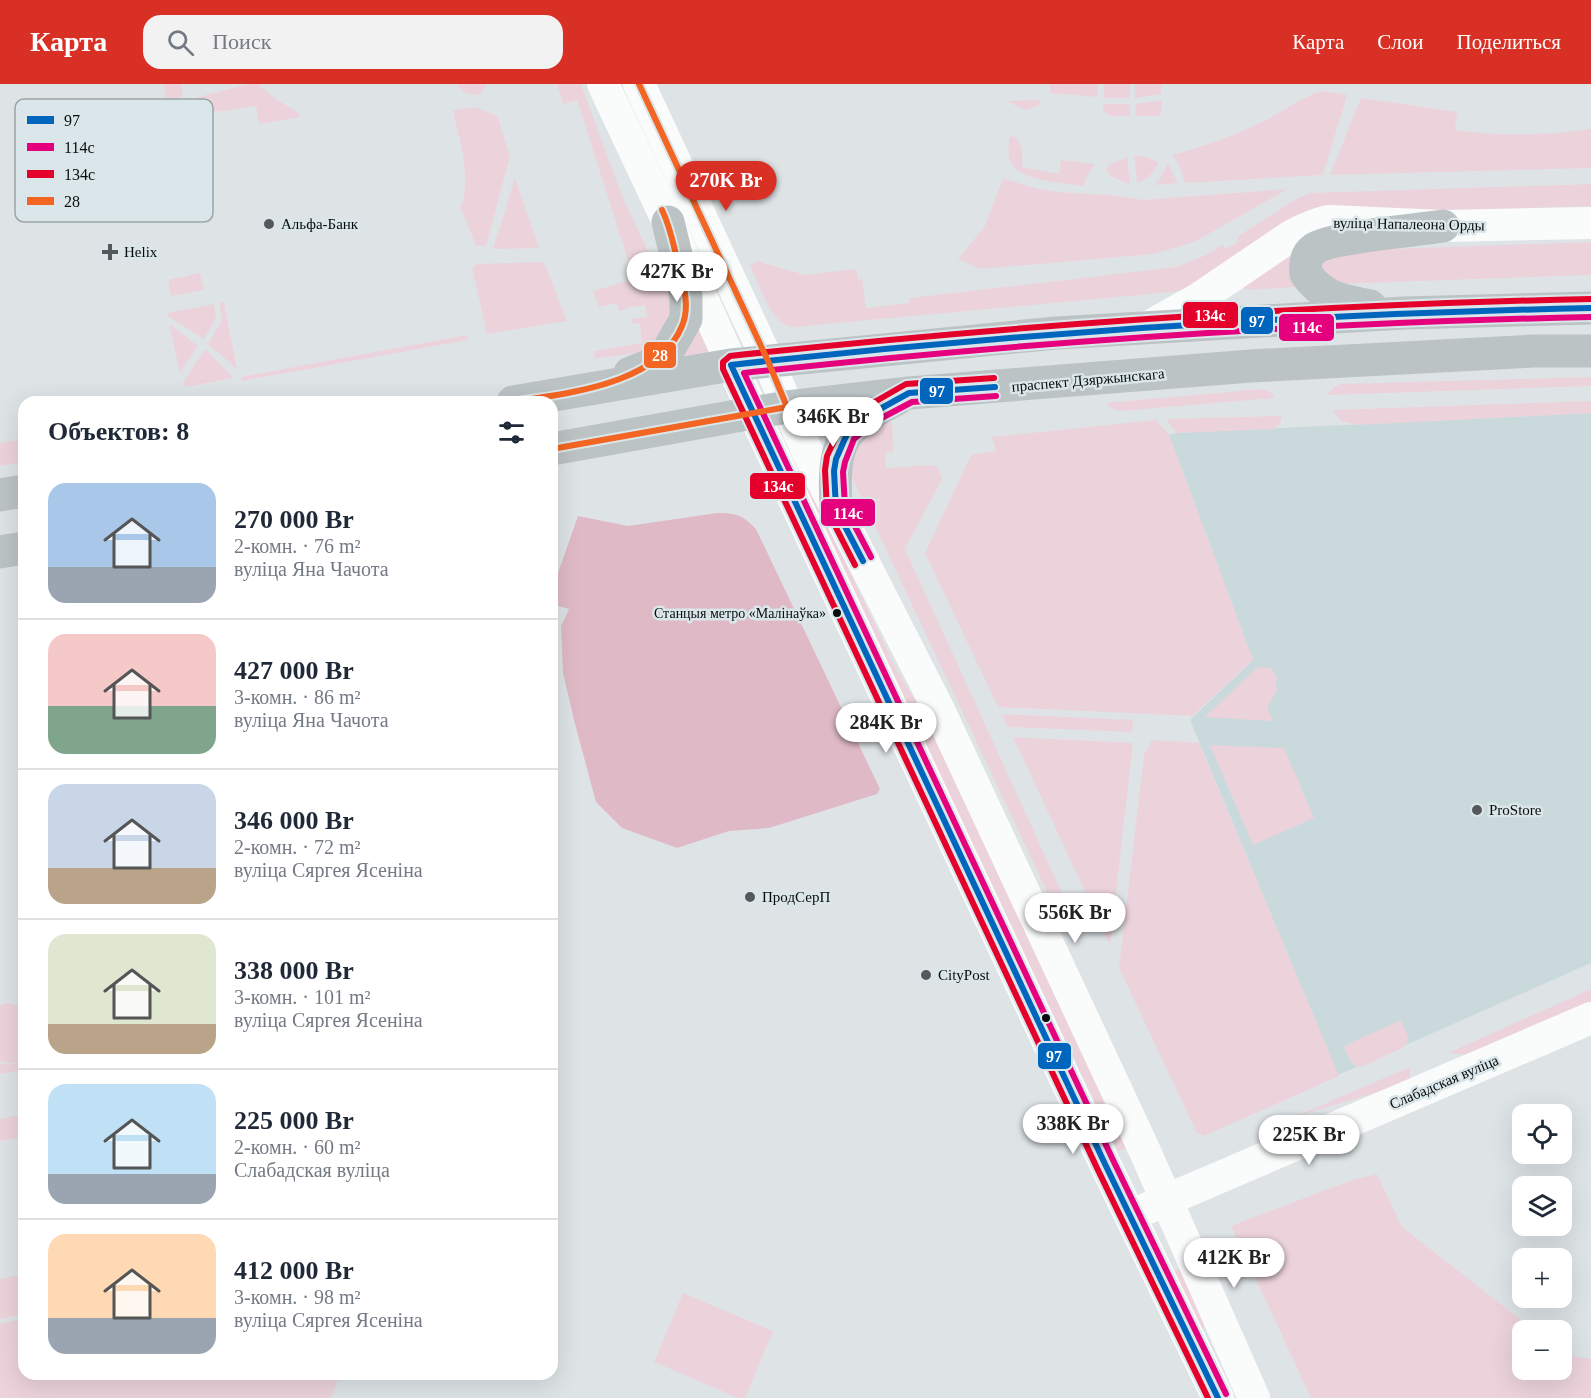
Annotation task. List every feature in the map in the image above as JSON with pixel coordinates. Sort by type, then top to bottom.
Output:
[{"type":"main road","points":[[603,84],[668,222],[731,365],[1218,1398]]},
{"type":"main road","points":[[639,84],[836,509],[938,708],[1143,1147],[1254,1398]]},
{"type":"main road","name":"вуліца Напалеона Орды","points":[[1148,327],[1198,299],[1275,246],[1312,225],[1329,221],[1443,226],[1591,223]]},
{"type":"main road","points":[[598,386],[653,364],[666,354],[686,319],[686,296],[668,222]]},
{"type":"main road","points":[[1404,313],[1339,299],[1321,292],[1306,274],[1307,257],[1312,250],[1330,242],[1443,226]]},
{"type":"main road","points":[[545,396],[731,365],[1056,333],[1404,313],[1591,308]]},
{"type":"main road","name":"праспект Дзяржынскага","points":[[558,447],[788,407],[909,393],[1263,365],[1534,351],[1591,351]]},
{"type":"main road","points":[[836,509],[835,465],[847,434],[869,415],[909,393]]},
{"type":"main road","points":[[0,495],[18,492]]},
{"type":"main road","points":[[0,552],[18,549]]},
{"type":"main road","name":"Слабадская вуліца","points":[[1130,1215],[1591,1018]]},
{"type":"shaded area","points":[[163,84],[181,84],[183,96],[177,99],[166,99]]},
{"type":"shaded area","points":[[249,84],[258,84],[277,100],[299,113],[300,117],[259,124],[256,106],[213,112],[213,99],[198,99],[198,97]]},
{"type":"shaded area","points":[[457,84],[487,84],[480,94],[473,95],[464,92]]},
{"type":"shaded area","points":[[557,84],[581,84],[622,196],[669,296],[672,312],[649,351],[595,359],[594,351],[642,343],[640,323],[632,324],[631,319],[647,317],[645,305],[619,311],[617,303],[599,307],[593,291],[634,279],[577,100],[563,104]]},
{"type":"shaded area","points":[[1050,84],[1098,84],[1097,97],[1050,93]]},
{"type":"shaded area","points":[[1104,84],[1130,84],[1130,98],[1104,98]]},
{"type":"shaded area","points":[[1135,84],[1161,84],[1161,94],[1135,98]]},
{"type":"shaded area","points":[[1322,91],[1347,95],[1323,175],[1185,183],[1179,165],[1172,155],[1245,130]]},
{"type":"shaded area","points":[[1361,98],[1457,112],[1455,128],[1457,130],[1491,134],[1524,134],[1591,129],[1591,168],[1330,175]]},
{"type":"shaded area","points":[[1042,100],[1038,106],[1025,110],[1006,101]]},
{"type":"shaded area","points":[[1162,100],[1161,113],[1158,116],[1135,116],[1136,104]]},
{"type":"shaded area","points":[[1103,104],[1130,104],[1130,116],[1111,116],[1103,111]]},
{"type":"shaded area","points":[[476,107],[498,117],[510,157],[486,245],[476,246],[460,205],[464,193],[465,169],[453,110]]},
{"type":"shaded area","points":[[1010,136],[1017,138],[1022,149],[1022,167],[1059,174],[1061,160],[1095,164],[1084,186],[1031,177],[1021,173],[1010,160],[1008,151]]},
{"type":"shaded area","points":[[1134,155],[1158,162],[1150,175],[1137,184]]},
{"type":"shaded area","points":[[1127,157],[1130,184],[1112,177],[1106,169],[1111,164]]},
{"type":"shaded area","points":[[1168,163],[1178,183],[1154,185],[1160,179]]},
{"type":"shaded area","points":[[515,178],[539,248],[493,249]]},
{"type":"shaded area","points":[[1003,178],[1044,190],[1143,200],[1288,189],[1194,242],[1153,254],[980,269],[958,259],[985,226]]},
{"type":"shaded area","points":[[1591,184],[1591,206],[1329,215],[1190,289],[1172,292],[794,327],[786,325],[772,312],[750,265],[757,261],[805,275],[856,269],[858,279],[862,279],[866,308],[910,303],[910,298],[1176,267],[1204,256],[1222,245],[1226,249],[1239,241],[1237,237],[1296,199],[1310,193]]},
{"type":"shaded area","points":[[1591,242],[1591,275],[1336,284],[1310,264],[1334,251]]},
{"type":"shaded area","points":[[1290,255],[1289,265],[1295,287],[1247,290],[1244,288],[1243,283]]},
{"type":"shaded area","points":[[544,262],[567,321],[487,334],[472,268],[477,264]]},
{"type":"shaded area","points":[[200,273],[204,290],[171,296],[168,280]]},
{"type":"shaded area","points":[[224,302],[237,369],[208,344],[222,320],[219,303]]},
{"type":"shaded area","points":[[214,304],[216,318],[204,339],[168,316],[168,313]]},
{"type":"shaded area","points":[[696,323],[710,352],[676,359]]},
{"type":"shaded area","points":[[169,324],[198,346],[180,373]]},
{"type":"shaded area","points":[[467,335],[468,340],[242,381],[241,377]]},
{"type":"shaded area","points":[[205,349],[234,378],[184,387],[183,382]]},
{"type":"shaded area","points":[[1591,377],[1591,386],[1327,395],[1334,387],[1341,384]]},
{"type":"shaded area","points":[[1262,389],[1270,392],[1275,398],[1120,411],[1105,403]]},
{"type":"shaded area","points":[[1591,401],[1591,413],[1357,425],[1341,421],[1332,410]]},
{"type":"shaded area","points":[[1591,413],[1591,963],[1338,1075],[1190,720],[1253,660],[1169,435]]},
{"type":"shaded area","points":[[1282,416],[1280,424],[1272,429],[1177,433],[1166,419]]},
{"type":"shaded area","points":[[847,417],[828,447],[818,426],[821,420]]},
{"type":"shaded area","points":[[1156,420],[1169,435],[1253,660],[1192,716],[998,707],[925,553],[971,455],[996,451],[992,437]]},
{"type":"shaded area","points":[[892,422],[893,452],[885,453],[886,468],[933,465],[938,468],[942,479],[905,549],[1077,926],[1066,932],[849,471],[849,451],[871,425]]},
{"type":"shaded area","points":[[18,440],[18,463],[0,466],[0,443]]},
{"type":"shaded area","points":[[788,442],[896,669],[931,727],[1127,1148],[1118,1151],[783,445]]},
{"type":"shaded area","points":[[717,513],[739,516],[756,529],[880,789],[877,794],[769,828],[729,831],[677,848],[622,828],[596,802],[563,673],[561,626],[569,609],[558,606],[558,573],[578,516],[628,526]]},
{"type":"shaded area","points":[[1258,667],[1271,668],[1277,677],[1275,685],[1278,689],[1267,707],[1273,721],[1205,717]]},
{"type":"shaded area","points":[[1002,714],[1133,720],[1132,732],[1008,727]]},
{"type":"shaded area","points":[[1013,737],[1133,743],[1110,945]]},
{"type":"shaded area","points":[[1152,740],[1199,743],[1339,1076],[1204,1136],[1197,1133],[1119,968],[1144,755]]},
{"type":"shaded area","points":[[1210,745],[1284,748],[1314,818],[1253,845]]},
{"type":"shaded area","points":[[1591,989],[1591,1003],[1468,1055],[1448,1053]]},
{"type":"shaded area","points":[[7,1003],[18,1006],[18,1062],[13,1063],[0,1061],[0,1005]]},
{"type":"shaded area","points":[[1401,1020],[1408,1037],[1407,1043],[1402,1048],[1361,1067],[1352,1062],[1344,1046]]},
{"type":"shaded area","points":[[18,1062],[18,1071],[0,1074],[0,1063],[8,1065]]},
{"type":"shaded area","points":[[1410,1067],[1410,1079],[1388,1089],[1294,1117]]},
{"type":"shaded area","points":[[18,1115],[18,1138],[0,1141],[0,1119]]},
{"type":"shaded area","points":[[1377,1174],[1402,1227],[1521,1320],[1512,1320],[1512,1380],[1572,1380],[1572,1356],[1591,1359],[1591,1398],[1311,1398],[1231,1226],[1349,1181]]},
{"type":"shaded area","points":[[1180,1267],[1205,1327],[1199,1329],[1173,1272]]},
{"type":"shaded area","points":[[18,1275],[18,1315],[0,1319],[0,1279]]},
{"type":"shaded area","points":[[683,1293],[773,1331],[745,1398],[738,1398],[654,1362]]},
{"type":"shaded area","points":[[18,1320],[18,1380],[338,1380],[331,1398],[0,1398],[0,1324]]},
{"type":"transit line","name":"28","points":[[558,448],[787,407],[768,361],[639,84]]},
{"type":"transit line","name":"28","points":[[552,396],[584,390],[632,374],[653,362],[670,346],[682,326],[686,311],[683,282],[668,224],[662,210]]},
{"type":"transit line","name":"134с","points":[[1208,1398],[1097,1168],[723,369],[723,362],[730,356],[837,345],[1160,318],[1375,306],[1591,299]]},
{"type":"transit line","name":"97","points":[[1218,1398],[1105,1164],[731,365],[1053,334],[1268,320],[1591,308]]},
{"type":"transit line","name":"114с","points":[[1226,1394],[1113,1160],[744,373],[1061,343],[1273,329],[1591,317]]},
{"type":"transit line","name":"134с","points":[[855,565],[827,510],[825,470],[827,456],[840,428],[864,408],[906,384],[994,378]]},
{"type":"transit line","name":"97","points":[[863,561],[836,509],[834,471],[836,459],[847,434],[869,415],[909,393],[995,387]]},
{"type":"transit line","name":"114с","points":[[871,557],[845,507],[843,472],[854,439],[874,422],[912,402],[996,396]]},
{"type":"place","name":"Альфа-Банк","points":[[269,224]]},
{"type":"place","name":"Helix","points":[[110,252]]},
{"type":"place","name":"Станцыя метро «Малінаўка»","points":[[837,613]]},
{"type":"place","name":"ProStore","points":[[1477,810]]},
{"type":"place","name":"ПродСерП","points":[[750,897]]},
{"type":"place","name":"CityPost","points":[[926,975]]}]
